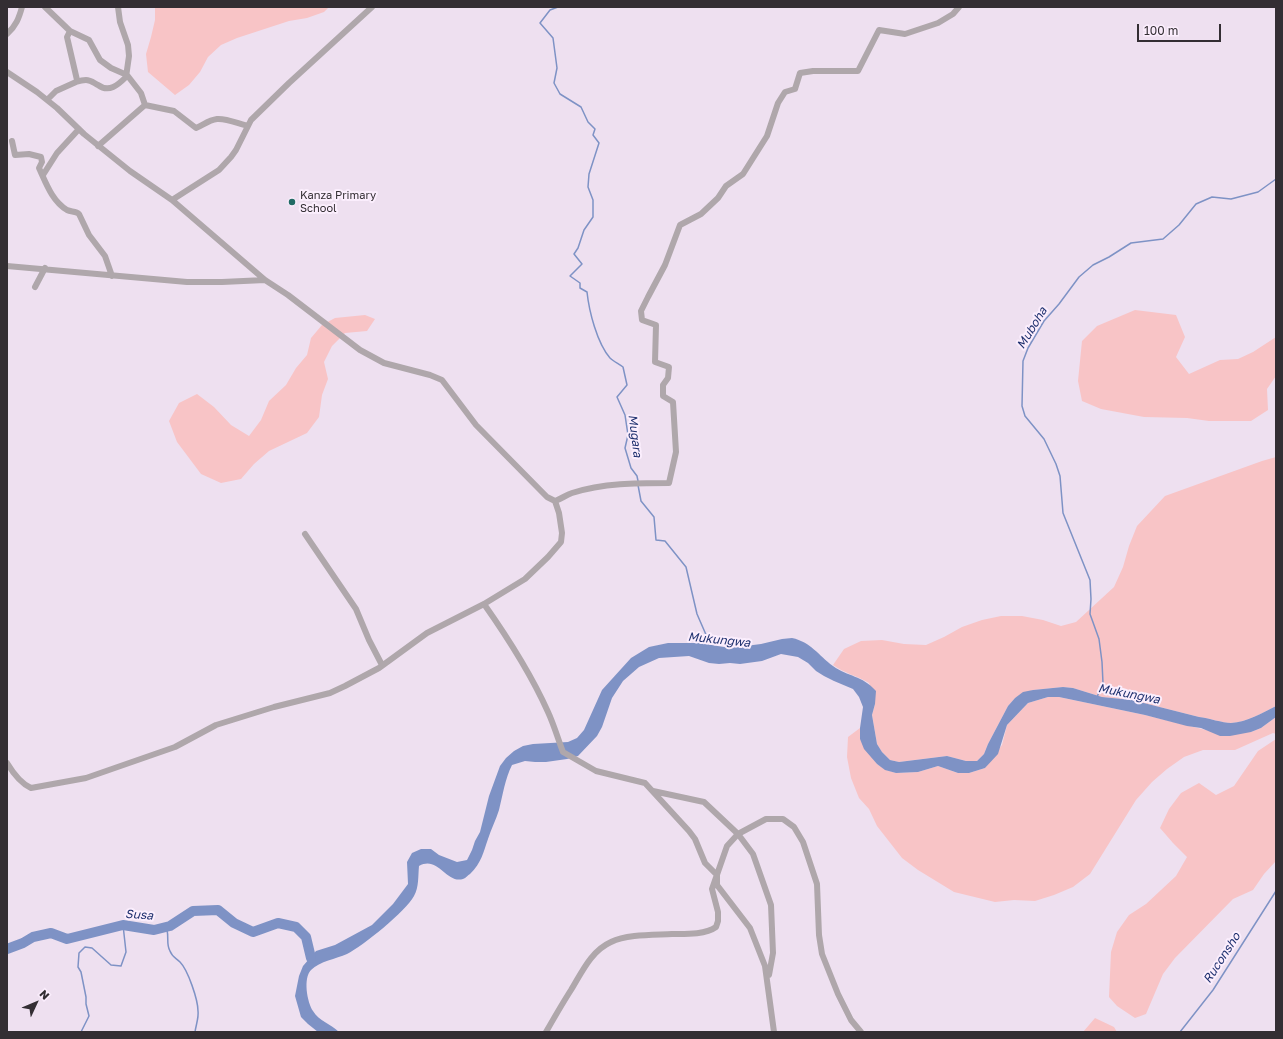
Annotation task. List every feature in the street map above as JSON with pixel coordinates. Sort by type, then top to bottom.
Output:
[{"type":"street","points":[[7,34],[12,30],[18,20],[22,7]]},
{"type":"street","points":[[44,7],[70,31],[89,40],[100,60],[111,68],[127,75],[140,93],[145,105]]},
{"type":"street","points":[[47,100],[56,91],[76,82],[87,80],[93,81],[105,89],[110,89],[126,77],[129,56],[128,45],[120,22],[118,7]]},
{"type":"street","points":[[172,200],[219,170],[231,157],[252,120],[282,89],[372,7]]},
{"type":"street","points":[[555,502],[572,493],[597,488],[638,483],[669,483],[676,452],[673,402],[663,396],[663,386],[668,378],[669,367],[655,362],[656,325],[642,320],[641,311],[665,265],[680,224],[701,214],[718,198],[726,186],[743,174],[767,136],[778,103],[785,92],[795,89],[800,73],[813,71],[858,71],[879,30],[905,34],[938,24],[953,14],[960,7]]},
{"type":"street","points":[[70,31],[67,37],[77,80],[76,82]]},
{"type":"street","points":[[7,72],[47,100],[98,146],[130,172],[172,200],[265,280],[288,295],[360,350],[380,362],[442,380],[479,428],[547,497],[555,502],[559,513],[562,533],[561,542],[558,546],[525,578],[484,604],[427,633],[382,665],[330,693],[274,707],[221,723],[175,747],[86,778],[30,788],[21,782],[7,763]]},
{"type":"street","points":[[145,105],[174,111],[196,128],[217,119],[223,119],[248,126]]},
{"type":"street","points":[[98,146],[145,105]]},
{"type":"street","points":[[42,175],[57,153],[79,129]]},
{"type":"street","points":[[11,145],[15,155],[29,154],[41,157],[42,162],[39,168],[51,192],[59,203],[67,210],[77,212],[81,216],[89,235],[105,256],[112,276]]},
{"type":"street","points":[[7,266],[45,268],[112,276],[187,282],[265,280]]},
{"type":"street","points":[[35,287],[45,268]]},
{"type":"street","points":[[306,534],[356,609],[369,640],[382,665]]},
{"type":"street","points":[[484,604],[502,628],[538,690],[549,713],[563,752],[596,771],[645,783],[690,831],[705,863],[717,875],[717,885],[750,928],[765,966],[774,1032]]},
{"type":"street","points":[[653,791],[704,802],[738,834],[753,854],[771,904],[772,953],[767,983]]},
{"type":"street","points":[[546,1032],[586,964],[601,948],[612,941],[638,936],[692,933],[710,930],[716,927],[718,912],[712,889],[727,846],[738,834],[766,819],[783,819],[794,827],[801,836],[817,884],[819,936],[822,954],[844,1007],[851,1020],[861,1032]]},
{"type":"shaded area","points":[[155,7],[329,7],[324,12],[307,18],[289,21],[237,38],[221,45],[208,57],[200,72],[189,85],[175,95],[148,72],[146,54],[155,20]]},
{"type":"shaded area","points":[[1135,310],[1176,315],[1185,337],[1176,357],[1189,374],[1220,360],[1238,359],[1253,352],[1276,337],[1276,376],[1267,389],[1268,410],[1251,421],[1209,421],[1187,418],[1144,417],[1101,409],[1082,401],[1078,381],[1082,341],[1097,326]]},
{"type":"shaded area","points":[[365,315],[375,319],[367,331],[345,333],[332,346],[324,362],[328,379],[322,395],[319,417],[307,433],[269,451],[254,464],[241,479],[221,483],[201,474],[177,442],[169,421],[179,403],[197,394],[214,407],[231,425],[249,436],[261,420],[269,401],[286,385],[296,368],[307,355],[311,338],[322,325],[335,318]]},
{"type":"shaded area","points":[[1276,457],[1276,706],[1249,719],[1228,723],[1132,700],[1102,697],[1073,688],[1063,687],[1033,690],[1015,698],[1008,706],[984,754],[977,761],[966,761],[947,756],[899,762],[890,760],[882,752],[877,744],[872,715],[875,704],[869,683],[833,665],[844,649],[861,641],[882,640],[904,644],[926,645],[962,627],[982,620],[1001,616],[1022,616],[1043,620],[1061,626],[1076,622],[1114,587],[1123,567],[1137,526],[1165,496]]},
{"type":"shaded area","points":[[1048,697],[1059,697],[1145,715],[1210,731],[1251,732],[1261,728],[1276,717],[1276,734],[1273,733],[1235,750],[1203,750],[1184,757],[1167,769],[1152,782],[1136,800],[1090,874],[1073,887],[1054,895],[1035,901],[1014,900],[995,902],[954,892],[918,870],[902,858],[877,826],[869,809],[859,798],[851,778],[847,757],[848,737],[860,728],[860,739],[877,764],[886,770],[896,773],[918,772],[938,766],[958,773],[969,773],[985,768],[1002,745],[1007,725],[1028,703]]},
{"type":"shaded area","points":[[1276,739],[1276,861],[1264,874],[1253,890],[1233,899],[1175,958],[1163,974],[1146,1014],[1135,1018],[1117,1006],[1109,997],[1111,952],[1117,932],[1129,915],[1146,904],[1176,876],[1187,857],[1160,828],[1169,809],[1181,793],[1199,783],[1216,795],[1234,786],[1258,751]]},
{"type":"shaded area","points":[[1095,1018],[1114,1027],[1117,1032],[1083,1032]]},
{"type":"water","points":[[792,638],[799,640],[814,649],[833,666],[860,679],[876,691],[872,715],[877,744],[890,760],[899,762],[947,756],[966,761],[977,761],[984,754],[1008,706],[1023,692],[1033,690],[1063,687],[1073,688],[1102,697],[1132,700],[1228,723],[1249,719],[1276,706],[1276,717],[1261,728],[1251,732],[1230,736],[1220,736],[1201,728],[1187,726],[1145,715],[1059,697],[1048,697],[1028,703],[1007,725],[998,754],[985,768],[969,773],[958,773],[938,766],[918,772],[896,773],[885,770],[877,764],[864,749],[860,739],[863,707],[859,697],[853,689],[824,676],[798,657],[781,654],[762,661],[740,664],[709,663],[689,656],[659,658],[639,667],[623,681],[612,698],[602,727],[597,736],[578,756],[546,762],[525,761],[512,765],[506,781],[499,810],[480,861],[470,874],[463,879],[457,879],[452,878],[432,864],[419,866],[416,893],[384,928],[354,950],[319,964],[311,970],[307,979],[307,990],[311,1007],[318,1017],[339,1032],[318,1032],[301,1017],[295,996],[299,976],[303,966],[316,951],[335,945],[372,925],[393,904],[408,884],[407,862],[412,853],[421,849],[431,849],[439,855],[457,862],[467,860],[480,832],[489,796],[500,766],[506,758],[523,746],[568,742],[577,738],[584,730],[602,690],[631,658],[649,647],[668,643],[699,643],[730,648]]},
{"type":"waterway","name":"Mugara","points":[[558,7],[550,10],[540,23],[553,38],[557,68],[554,83],[560,94],[581,107],[588,122],[595,129],[593,135],[599,143],[589,174],[588,187],[593,200],[593,217],[584,230],[578,248],[574,254],[582,264],[570,276],[580,283],[580,288],[587,292],[594,326],[605,352],[611,359],[623,367],[627,385],[617,397],[625,415],[628,435],[625,448],[631,468],[637,476],[638,481]]},
{"type":"waterway","name":"Muboha","points":[[1097,697],[1103,683],[1102,662],[1099,639],[1090,614],[1090,580],[1063,513],[1060,476],[1056,464],[1044,439],[1025,416],[1022,406],[1023,361],[1028,348],[1044,321],[1079,277],[1093,265],[1131,243],[1163,239],[1179,225],[1196,204],[1212,197],[1231,199],[1258,192],[1276,179]]},
{"type":"waterway","name":"Mugara","points":[[638,485],[641,501],[654,517],[656,540],[665,541],[686,567],[697,614],[707,637],[706,646]]},
{"type":"waterway","name":"Ruconsho","points":[[1180,1032],[1213,990],[1276,891]]},
{"type":"waterway","name":"Susa","points":[[7,949],[23,943],[33,937],[51,933],[67,939],[123,925],[154,930],[170,926],[193,911],[218,910],[234,923],[253,932],[278,923],[296,927],[306,937],[311,958]]},
{"type":"waterway","points":[[81,1032],[89,1016],[81,972],[78,967],[79,953],[85,947],[92,948],[111,965],[121,966],[126,952],[123,925]]},
{"type":"waterway","points":[[170,926],[167,930],[169,948],[172,955],[180,962],[186,971],[198,1006],[198,1018],[195,1032]]},
{"type":"place","name":"Kanza Primary School","points":[[292,202]]},
{"type":"water label","name":"Mukungwa","points":[[719,640]]},
{"type":"water label","name":"Mukungwa","points":[[1129,694]]}]
